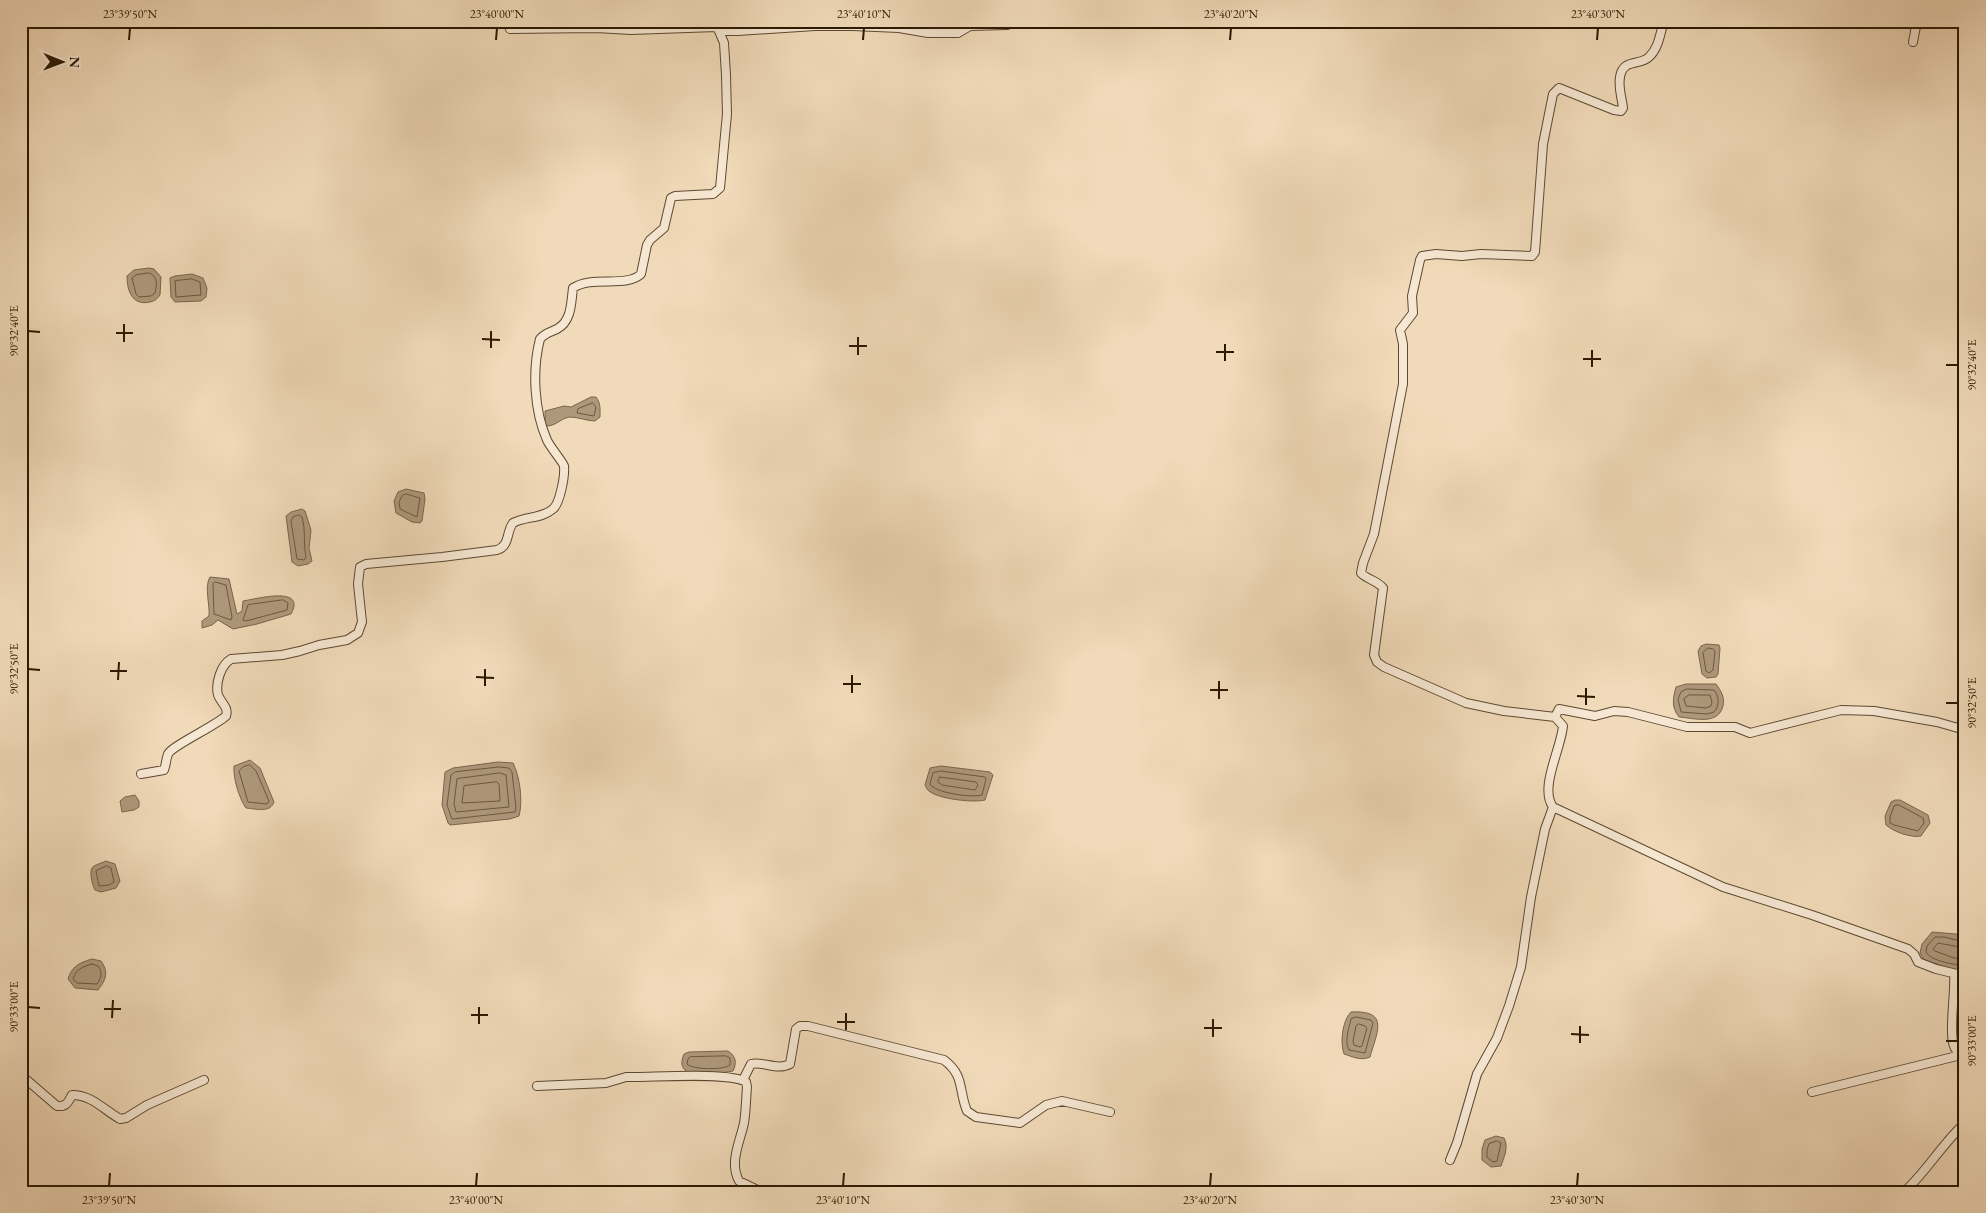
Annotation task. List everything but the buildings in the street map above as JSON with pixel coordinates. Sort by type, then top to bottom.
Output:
[{"type":"street","points":[[510,29],[596,28],[631,30],[716,26],[738,31],[816,26],[853,26],[899,28],[928,33],[958,33],[970,26],[1007,25],[1018,21]]},
{"type":"street","points":[[1664,21],[1656,49],[1648,58],[1630,63],[1622,70],[1619,78],[1623,108],[1621,111],[1614,110],[1560,88],[1553,94],[1543,144],[1535,252],[1532,256],[1436,254],[1422,256],[1420,260],[1412,296],[1413,313],[1400,330],[1403,344],[1403,384],[1374,534],[1361,574],[1380,584],[1383,588],[1374,655],[1377,662],[1384,667],[1466,703],[1504,711],[1555,717],[1563,726],[1548,788],[1549,801],[1553,807],[1723,887],[1812,915],[1908,949],[1914,954],[1918,962],[1965,976]]},
{"type":"street","points":[[1913,42],[1917,21]]},
{"type":"street","points":[[141,774],[164,770],[168,755],[173,748],[193,738],[226,716],[227,709],[218,692],[218,680],[226,662],[231,659],[300,652],[319,645],[348,640],[358,634],[362,622],[358,584],[360,567],[366,564],[497,550],[506,544],[508,532],[513,522],[542,516],[554,508],[559,500],[564,467],[547,439],[534,384],[540,339],[544,334],[563,326],[568,318],[574,288],[577,285],[629,280],[639,277],[650,240],[664,228],[670,198],[675,196],[713,194],[720,188],[727,114],[724,43],[716,26]]},
{"type":"street","points":[[1555,717],[1559,709],[1595,716],[1614,711],[1628,712],[1687,726],[1735,727],[1750,733],[1841,710],[1866,710],[1937,722],[1965,730]]},
{"type":"street","points":[[1450,1160],[1457,1143],[1477,1074],[1496,1038],[1509,1006],[1520,966],[1531,897],[1545,829],[1553,807]]},
{"type":"street","points":[[1954,974],[1955,996],[1952,1040],[1956,1050],[1965,1052]]},
{"type":"street","points":[[743,1080],[751,1064],[781,1067],[790,1064],[796,1030],[800,1026],[808,1026],[944,1060],[955,1069],[960,1082],[966,1111],[976,1117],[1020,1123],[1046,1105],[1062,1101],[1110,1112]]},
{"type":"street","points":[[1812,1092],[1965,1052]]},
{"type":"street","points":[[21,1075],[57,1106],[63,1107],[67,1105],[72,1095],[79,1095],[90,1098],[120,1118],[126,1118],[147,1106],[204,1080]]},
{"type":"street","points":[[538,1086],[606,1084],[626,1077],[735,1077],[743,1080],[746,1082],[747,1087],[744,1122],[736,1152],[735,1170],[739,1181],[762,1192]]},
{"type":"street","points":[[1904,1192],[1918,1179],[1946,1141],[1965,1124]]},
{"type":"water","points":[[154,269],[161,277],[160,295],[152,302],[139,302],[135,300],[130,292],[127,276],[134,270]]},
{"type":"water","points":[[192,274],[203,278],[207,288],[206,297],[201,301],[175,302],[171,297],[170,278]]},
{"type":"water","points":[[591,397],[598,399],[600,409],[600,417],[595,421],[570,417],[550,426],[547,426],[545,423],[545,411],[564,406],[571,407]]},
{"type":"water","points":[[406,489],[424,493],[425,499],[422,521],[420,523],[412,522],[396,513],[394,501],[398,492]]},
{"type":"water","points":[[302,509],[305,511],[311,530],[309,548],[312,561],[298,566],[292,562],[286,516],[291,512]]},
{"type":"water","points":[[210,577],[229,579],[237,614],[242,611],[243,601],[278,596],[292,599],[294,605],[291,614],[233,629],[218,620],[212,625],[202,628],[202,621],[209,616],[207,591]]},
{"type":"water","points":[[1706,644],[1719,645],[1720,648],[1718,674],[1716,677],[1707,678],[1702,674],[1698,651],[1701,646]]},
{"type":"water","points":[[1686,684],[1716,684],[1723,697],[1723,706],[1720,712],[1711,719],[1679,717],[1673,702],[1674,695],[1676,687]]},
{"type":"water","points":[[250,760],[260,768],[274,802],[269,808],[246,808],[243,804],[234,776],[234,766]]},
{"type":"water","points":[[498,762],[513,763],[521,796],[519,816],[510,819],[450,825],[442,805],[445,772],[453,768]]},
{"type":"water","points":[[941,766],[990,772],[993,775],[985,800],[956,800],[928,791],[925,785],[930,768]]},
{"type":"water","points":[[135,795],[139,801],[139,807],[122,812],[120,801],[125,797]]},
{"type":"water","points":[[1900,800],[1928,815],[1930,823],[1921,836],[1903,834],[1886,825],[1885,816],[1891,802]]},
{"type":"water","points":[[106,861],[115,864],[120,881],[116,888],[101,892],[95,890],[91,870],[94,866]]},
{"type":"water","points":[[1932,932],[1956,934],[1965,938],[1965,970],[1952,969],[1924,960],[1920,953],[1922,944]]},
{"type":"water","points":[[92,959],[101,961],[105,969],[103,983],[98,990],[75,988],[68,979],[72,971],[80,964]]},
{"type":"water","points":[[1351,1012],[1363,1012],[1376,1019],[1378,1024],[1377,1031],[1370,1057],[1360,1059],[1344,1054],[1342,1044],[1343,1032]]},
{"type":"water","points":[[728,1051],[735,1060],[733,1071],[694,1073],[688,1072],[682,1067],[684,1054],[689,1052]]},
{"type":"water","points":[[1496,1136],[1504,1138],[1506,1152],[1501,1166],[1491,1167],[1482,1160],[1482,1149],[1485,1140]]}]
